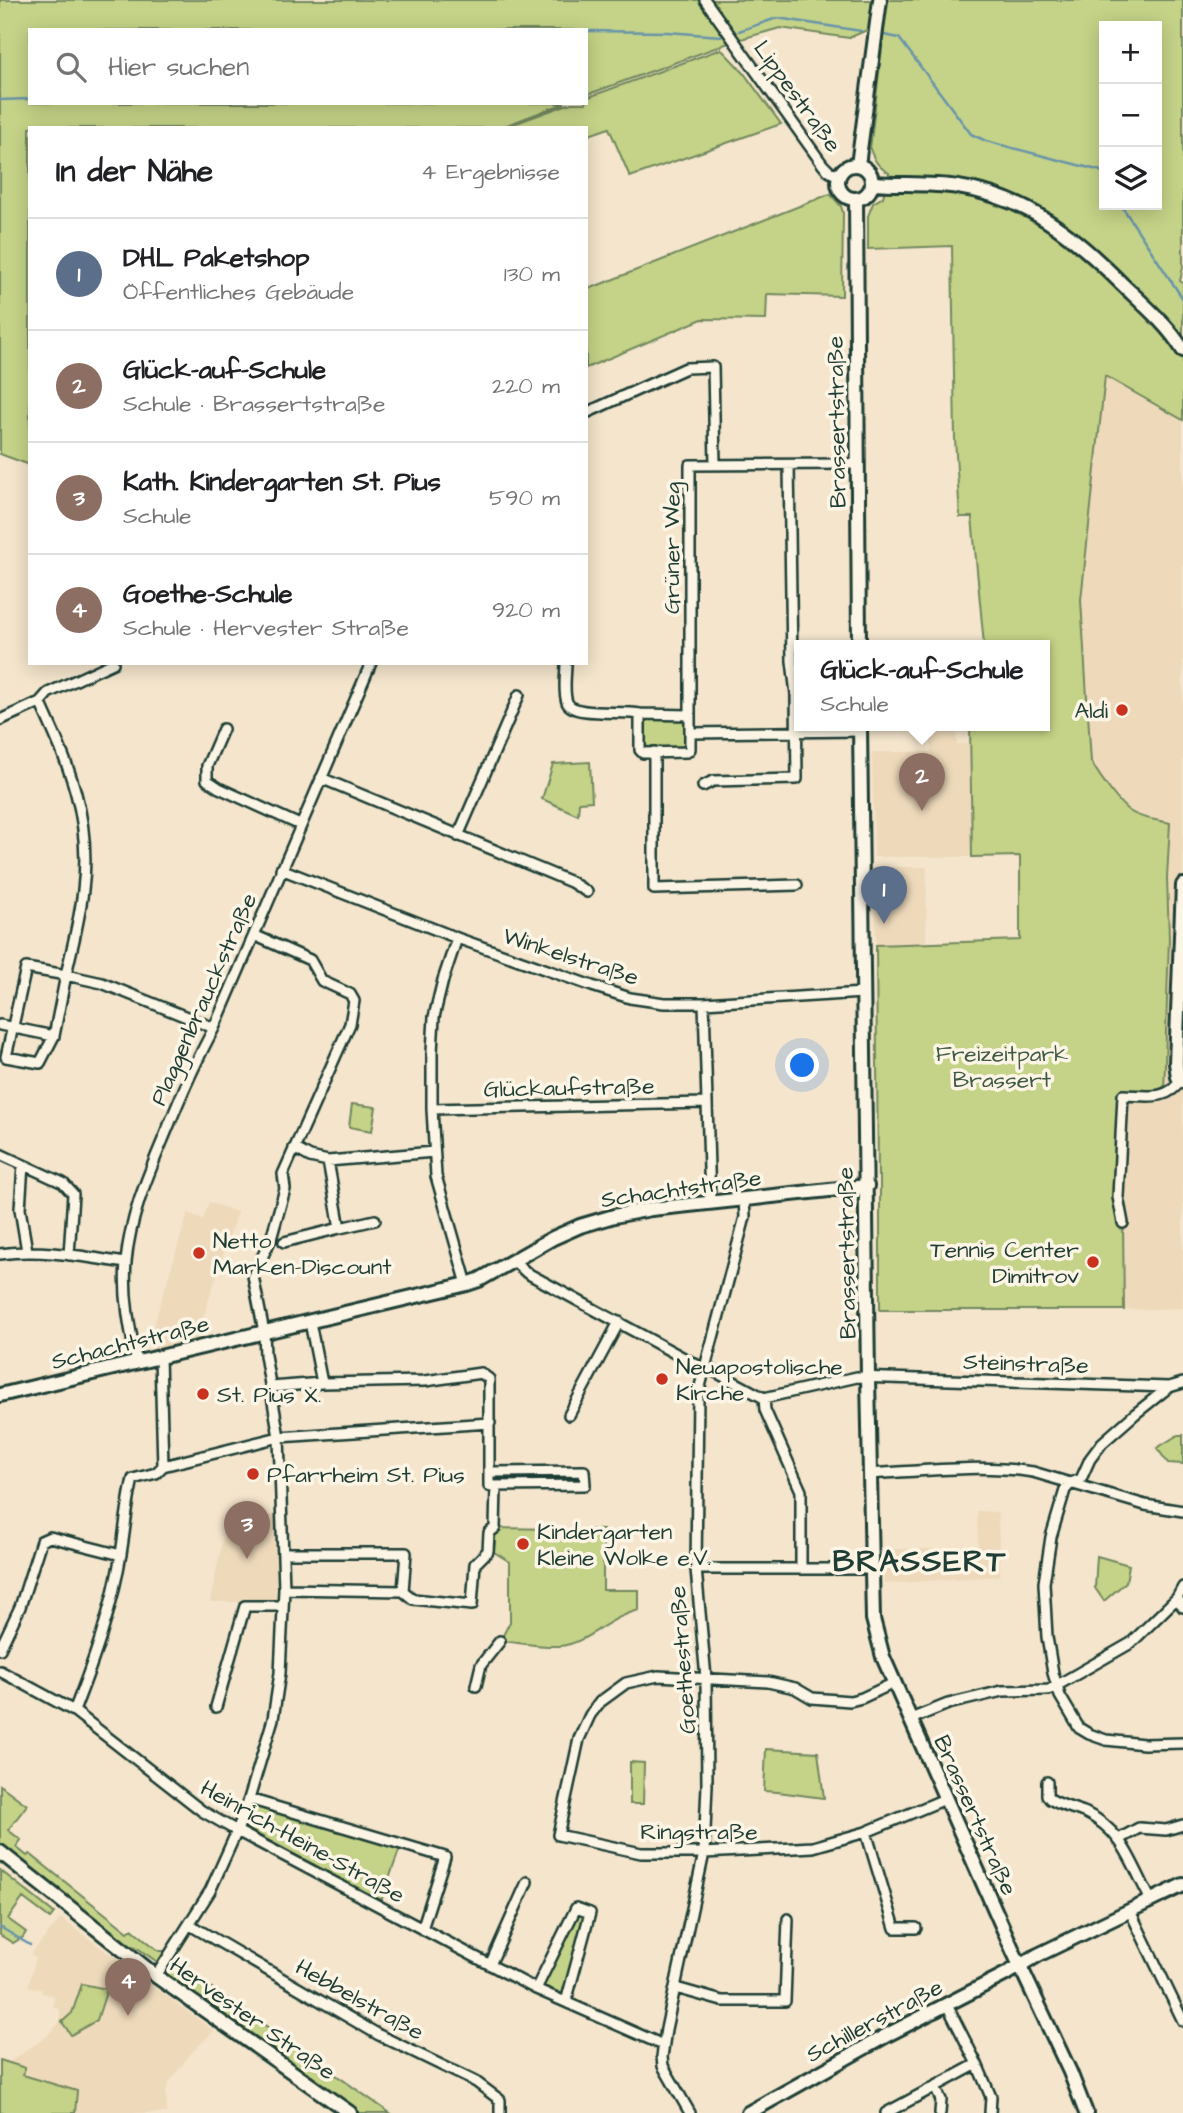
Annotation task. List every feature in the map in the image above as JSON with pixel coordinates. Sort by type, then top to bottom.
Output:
[{"type":"main road","points":[[858,165],[880,0]]},
{"type":"main road","points":[[858,165],[870,173],[872,183],[867,194],[856,199],[844,194],[838,182],[847,168],[858,165]]},
{"type":"main road","points":[[872,183],[961,188],[988,194],[1041,216],[1062,229],[1095,257],[1168,330],[1183,350]]},
{"type":"main road","name":"Brassertstraße","points":[[856,199],[859,640]]},
{"type":"main road","name":"Brassertstraße","points":[[860,731],[873,1619],[883,1657],[894,1683],[1070,2072],[1086,2113]]},
{"type":"main road","points":[[1182,1081],[1178,1077],[1176,1063],[1183,884]]},
{"type":"main road","name":"Schachtstraße","points":[[0,1395],[467,1284],[479,1280],[553,1238],[580,1226],[614,1216],[710,1202],[867,1186]]},
{"type":"main road","name":"Hervester Straße","points":[[0,1852],[156,1976],[350,2113]]},
{"type":"main road","name":"Schillerstraße","points":[[748,2113],[889,2034],[1183,1885]]},
{"type":"street","name":"Lippestraße","points":[[705,0],[822,165],[840,176]]},
{"type":"street","points":[[588,411],[686,368],[713,368],[715,465]]},
{"type":"street","name":"Grüner Weg","points":[[691,733],[690,465],[858,464]]},
{"type":"street","points":[[789,465],[794,678]]},
{"type":"street","points":[[0,720],[40,702],[48,693],[109,665]]},
{"type":"street","name":"Plaggenbrauckstraße","points":[[137,1363],[127,1310],[126,1263],[133,1218],[146,1178],[195,1063],[214,1028],[370,665]]},
{"type":"street","points":[[566,665],[566,699],[570,707],[579,711],[690,715]]},
{"type":"street","points":[[458,836],[519,695]]},
{"type":"street","points":[[40,702],[66,758],[79,805],[84,833],[83,891],[66,975],[54,1035],[40,1063],[6,1057],[26,968],[66,975],[102,983],[214,1028]]},
{"type":"street","points":[[640,714],[640,750],[643,753],[687,752],[690,749],[691,733],[812,731]]},
{"type":"street","points":[[223,729],[207,766],[207,780],[300,825]]},
{"type":"street","points":[[703,786],[713,781],[797,779],[796,732]]},
{"type":"street","points":[[654,752],[654,889],[797,885]]},
{"type":"street","points":[[321,778],[571,882],[587,892]]},
{"type":"street","name":"Winkelstraße","points":[[281,869],[457,938],[630,998],[664,1003],[704,1003],[863,993]]},
{"type":"street","points":[[571,882],[575,871]]},
{"type":"street","points":[[156,1976],[210,1891],[249,1799],[273,1719],[280,1673],[284,1588],[279,1437],[253,1276],[271,1238],[285,1189],[283,1174],[351,1024],[354,1002],[350,995],[322,981],[312,963],[254,935]]},
{"type":"street","points":[[457,938],[434,1017],[432,1110],[436,1176],[467,1284]]},
{"type":"street","points":[[704,1003],[710,1202]]},
{"type":"street","points":[[0,1025],[54,1035]]},
{"type":"street","points":[[1123,1223],[1118,1197],[1123,1095],[1164,1095],[1182,1081]]},
{"type":"street","name":"Glückaufstraße","points":[[432,1110],[706,1103]]},
{"type":"street","points":[[294,1148],[310,1157],[328,1161],[434,1152]]},
{"type":"street","points":[[0,1154],[63,1183],[73,1194],[69,1255]]},
{"type":"street","points":[[328,1161],[340,1228]]},
{"type":"street","points":[[23,1165],[20,1209],[27,1251]]},
{"type":"street","name":"Goethestraße","points":[[690,2113],[666,2074],[662,2062],[663,2045],[704,1853],[708,1785],[706,1678],[696,1569],[698,1394],[745,1217],[744,1199]]},
{"type":"street","points":[[284,1242],[374,1220]]},
{"type":"street","points":[[0,1254],[50,1252],[126,1263]]},
{"type":"street","points":[[514,1261],[527,1273],[704,1369],[712,1370],[764,1398],[765,1410],[801,1491],[801,1569]]},
{"type":"street","points":[[310,1322],[322,1383]]},
{"type":"street","points":[[569,1415],[619,1322]]},
{"type":"street","points":[[160,1357],[163,1466]]},
{"type":"street","points":[[271,1387],[425,1381],[477,1373],[489,1379],[489,1472],[495,1528],[489,1533],[488,1551],[475,1564],[472,1605],[413,1600],[403,1591],[284,1588]]},
{"type":"street","name":"Steinstraße","points":[[764,1398],[857,1377],[1169,1387],[1183,1383]]},
{"type":"street","points":[[1169,1387],[1110,1435],[1090,1459],[1081,1479],[1071,1483],[1065,1490],[1051,1537],[1044,1583],[1048,1637],[1056,1685],[1079,1728],[1106,1740],[1144,1744],[1183,1743]]},
{"type":"street","points":[[74,1711],[102,1639],[121,1555],[133,1479],[156,1473],[163,1466],[279,1437],[490,1423]]},
{"type":"street","points":[[870,1474],[1015,1469],[1145,1505],[1183,1511]]},
{"type":"street","points":[[489,1472],[583,1471],[584,1485],[492,1486]]},
{"type":"street","points":[[0,1649],[19,1607],[44,1538],[50,1536],[121,1555]]},
{"type":"street","points":[[283,1553],[407,1553],[403,1591]]},
{"type":"street","points":[[696,1569],[871,1569]]},
{"type":"street","points":[[911,1719],[948,1704],[1002,1691],[1049,1690],[1130,1643],[1177,1598],[1183,1587]]},
{"type":"street","points":[[1177,1598],[1183,1608]]},
{"type":"street","points":[[216,1707],[245,1606],[282,1606]]},
{"type":"street","points":[[476,1686],[481,1665],[500,1641]]},
{"type":"street","name":"Heinrich-Heine-Straße","points":[[0,1671],[74,1711],[202,1811],[237,1831],[536,1989],[663,2045]]},
{"type":"street","name":"Ringstraße","points":[[894,1683],[850,1701],[812,1698],[796,1688],[768,1682],[658,1676],[626,1683],[600,1702],[590,1715],[579,1739],[558,1835],[641,1853],[704,1853],[813,1847],[866,1832],[945,1799]]},
{"type":"street","points":[[1047,1782],[1047,1795],[1050,1799],[1086,1814],[1104,1825],[1119,1839],[1151,1900]]},
{"type":"street","points":[[249,1799],[445,1857],[422,1929]]},
{"type":"street","points":[[1119,1839],[1139,1828],[1166,1830],[1183,1825]]},
{"type":"street","points":[[866,1832],[895,1928],[916,1928]]},
{"type":"street","points":[[490,1965],[527,1882]]},
{"type":"street","points":[[536,1989],[576,1908],[590,1913],[566,2002]]},
{"type":"street","points":[[1130,1911],[1183,2021]]},
{"type":"street","points":[[676,1988],[722,2001],[785,2001],[788,1919]]},
{"type":"street","name":"Hebbelstraße","points":[[190,1925],[379,2035],[476,2082],[500,2100],[500,2113]]},
{"type":"street","points":[[947,2004],[991,2097],[990,2113]]},
{"type":"street","points":[[886,2113],[977,2064]]},
{"type":"street","points":[[934,2087],[941,2100],[940,2113]]},
{"type":"shaded area","points":[[1105,375],[1183,420],[1183,1308],[1124,1310],[1123,1223],[1118,1197],[1123,1095],[1166,984],[1170,823],[1130,812],[1102,780],[1091,762],[1081,600]]},
{"type":"shaded area","points":[[931,731],[956,731],[957,744],[970,743],[972,857],[874,857],[872,752],[931,752]]},
{"type":"shaded area","points":[[875,867],[927,867],[926,944],[876,945]]},
{"type":"shaded area","points":[[209,1202],[237,1212],[201,1324],[204,1338],[152,1350],[150,1337],[188,1213],[203,1219]]},
{"type":"shaded area","points":[[977,1511],[998,1512],[1000,1576],[884,1584],[884,1549],[958,1549],[978,1545]]},
{"type":"shaded area","points":[[225,1515],[275,1515],[277,1602],[210,1602]]},
{"type":"shaded area","points":[[61,1918],[214,2031],[190,2054],[171,2080],[166,2090],[167,2113],[75,2113],[77,2091],[22,2075],[8,2063],[46,2037],[60,2022],[60,2010],[53,2006],[54,1996],[28,1986],[36,1958],[31,1954]]},
{"type":"green space","name":"Freizeitpark Brassert","points":[[0,0],[1183,0],[1183,267],[1180,281],[1183,283],[1183,420],[1105,376],[1081,600],[1091,762],[1121,803],[1131,812],[1170,823],[1164,1095],[1123,1095],[1118,1197],[1123,1223],[1124,1310],[880,1310],[876,945],[1020,940],[1020,856],[972,857],[970,731],[1050,731],[1050,640],[984,640],[972,517],[960,517],[955,439],[952,246],[868,249],[868,216],[873,203],[883,197],[889,173],[877,163],[870,149],[885,22],[849,38],[780,28],[734,41],[588,94],[588,28],[28,28],[28,105],[560,105],[504,126],[28,126],[28,464],[0,454]]},
{"type":"green space","points":[[721,49],[743,72],[781,124],[630,177],[609,128],[588,135],[588,126],[508,126],[566,105],[588,105],[588,97]]},
{"type":"green space","points":[[830,194],[841,206],[842,296],[767,294],[766,320],[702,319],[588,367],[588,289]]},
{"type":"green space","points":[[645,717],[684,718],[687,721],[685,749],[643,748],[642,720]]},
{"type":"green space","points":[[590,762],[592,801],[579,802],[578,815],[542,799],[553,764]]},
{"type":"green space","points":[[352,1104],[376,1107],[372,1131],[349,1127]]},
{"type":"green space","points":[[1178,1435],[1183,1435],[1183,1464],[1168,1463],[1157,1448]]},
{"type":"green space","points":[[496,1528],[603,1530],[603,1590],[639,1590],[639,1610],[566,1645],[543,1646],[500,1641],[510,1622],[510,1562],[494,1552]]},
{"type":"green space","points":[[1097,1556],[1129,1565],[1126,1582],[1104,1601],[1095,1588]]},
{"type":"green space","points":[[766,1749],[818,1752],[824,1798],[764,1791]]},
{"type":"green space","points":[[630,1762],[644,1763],[643,1804],[630,1804]]},
{"type":"green space","points":[[0,1785],[27,1805],[8,1830],[21,1840],[16,1847],[27,1856],[30,1854],[128,1932],[132,1929],[159,1951],[166,1951],[160,1961],[136,1947],[126,1945],[0,1846]]},
{"type":"green space","points":[[252,1804],[400,1848],[381,1901],[244,1827]]},
{"type":"green space","points":[[0,1870],[54,1913],[50,1918],[23,1898],[8,1919],[26,1932],[13,1943],[0,1935]]},
{"type":"green space","points":[[575,1914],[581,1914],[585,1918],[563,1994],[543,1986],[543,1983]]},
{"type":"green space","points":[[172,1960],[390,2113],[358,2113],[167,1977],[166,1970]]},
{"type":"green space","points":[[82,1984],[107,1989],[97,2020],[71,2035],[62,2022],[72,2013]]},
{"type":"green space","points":[[0,2060],[25,2068],[23,2075],[77,2091],[75,2113],[0,2113]]},
{"type":"waterway","points":[[739,31],[777,18],[861,31]]},
{"type":"waterway","points":[[588,31],[721,36]]},
{"type":"waterway","points":[[884,35],[899,38],[971,134],[986,141],[1099,170]]},
{"type":"waterway","points":[[0,100],[28,99]]},
{"type":"waterway","points":[[1124,210],[1183,299]]},
{"type":"waterway","points":[[0,1927],[30,1945]]},
{"type":"place","name":"Aldi","points":[[1122,710]]},
{"type":"place","name":"Glück-auf-Schule","points":[[922,811]]},
{"type":"place","name":"DHL Paketshop","points":[[884,924]]},
{"type":"place","name":"Netto Marken-Discount","points":[[199,1253]]},
{"type":"place","name":"Tennis Center Dimitrov","points":[[1093,1262]]},
{"type":"place","name":"Neuapostolische Kirche","points":[[662,1379]]},
{"type":"place","name":"St. Pius X.","points":[[203,1394]]},
{"type":"place","name":"Pfarrheim St. Pius","points":[[253,1474]]},
{"type":"place","name":"Kindergarten Kleine Wolke e.V.","points":[[523,1544]]},
{"type":"place","name":"Kath. Kindergarten St. Pius","points":[[247,1559]]},
{"type":"place","name":"Goethe-Schule","points":[[128,2016]]},
{"type":"district","name":"BRASSERT","points":[[920,1561]]}]
